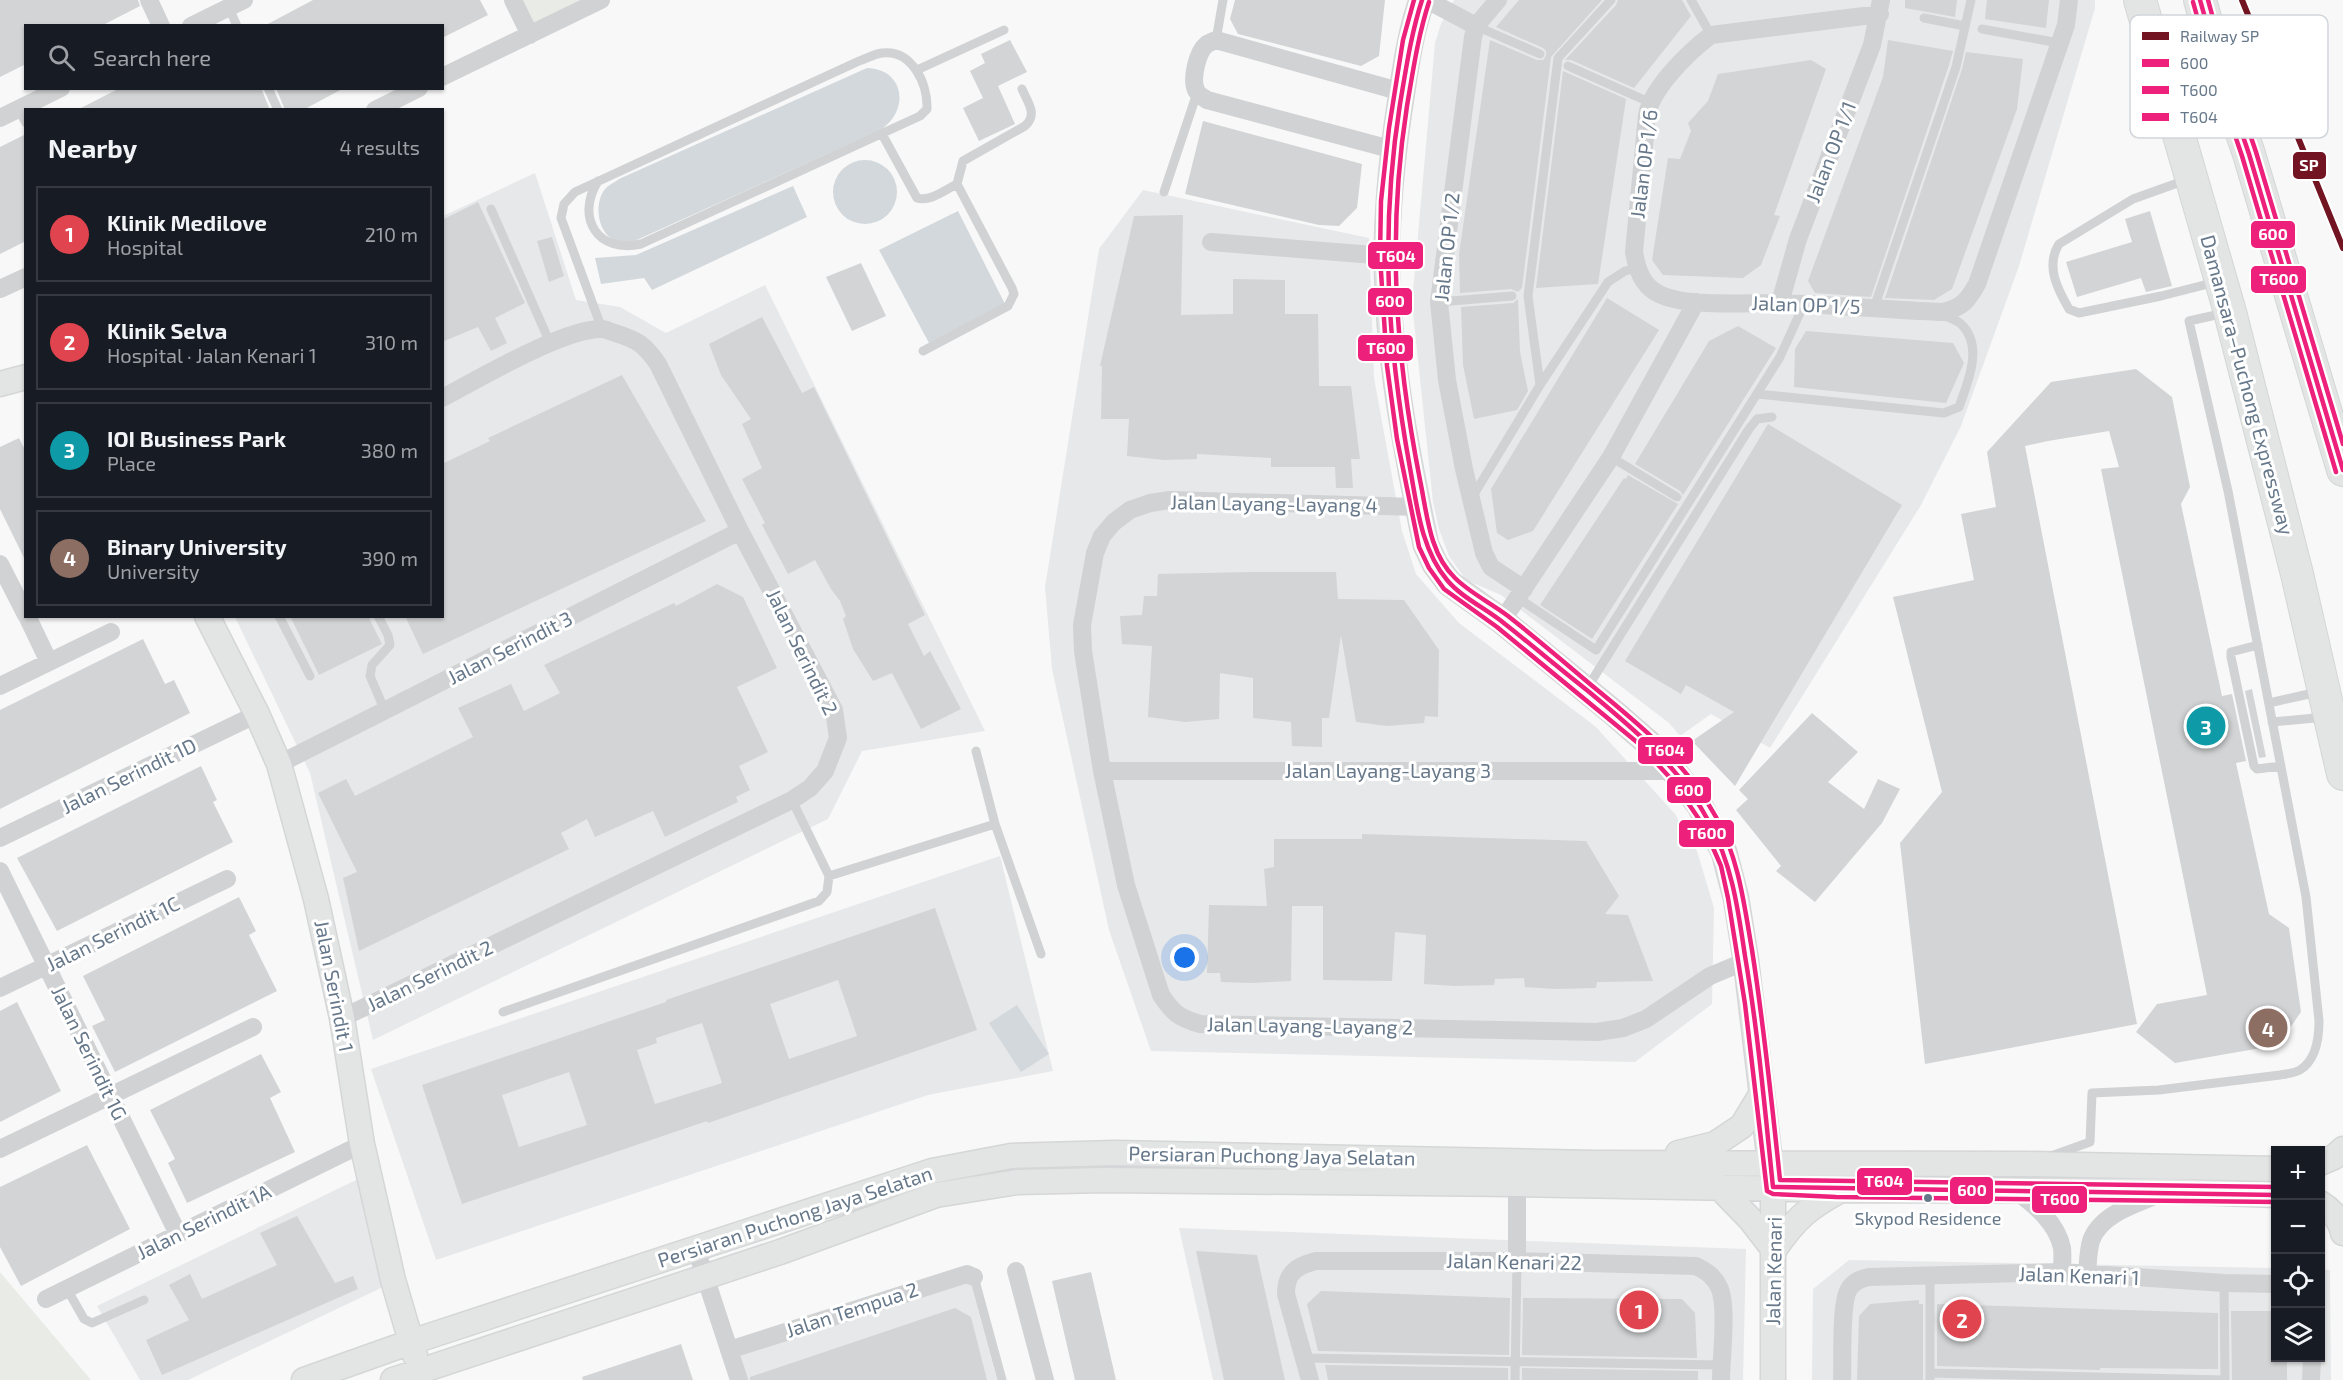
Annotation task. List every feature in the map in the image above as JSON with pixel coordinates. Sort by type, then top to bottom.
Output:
[{"type":"highway","name":"Damansara–Puchong Expressway","points":[[2140,0],[2144,15]]},
{"type":"highway","points":[[2200,0],[2205,15]]},
{"type":"highway","name":"Damansara–Puchong Expressway","points":[[2180,138],[2230,312],[2297,574],[2343,774]]},
{"type":"highway","points":[[2244,138],[2343,470]]},
{"type":"main road","name":"Jalan Kenari","points":[[1422,0],[1412,32],[1394,150],[1387,256],[1393,352],[1426,545],[1435,564],[1449,582],[1502,621],[1661,754],[1700,806],[1724,852],[1736,898],[1746,962],[1759,1050],[1771,1163],[1774,1250],[1773,1380]]},
{"type":"main road","points":[[0,384],[24,378]]},
{"type":"main road","name":"Jalan Serindit 1","points":[[208,618],[257,714],[279,764],[316,899],[342,1018],[362,1144],[393,1280],[420,1370]]},
{"type":"main road","points":[[1594,1163],[1684,1152],[1715,1144],[1742,1126],[1762,1093]]},
{"type":"main road","points":[[2325,1160],[2334,1157],[2343,1149]]},
{"type":"main road","name":"Persiaran Puchong Jaya Selatan","points":[[304,1380],[411,1342],[932,1171],[1011,1156],[1115,1153],[1594,1163],[2026,1164],[2271,1169]]},
{"type":"main road","name":"Persiaran Puchong Jaya Selatan","points":[[393,1380],[705,1277],[936,1195],[1017,1182],[1104,1180],[1718,1186],[1841,1190],[2167,1191],[2271,1195]]},
{"type":"main road","points":[[1718,1186],[1750,1219],[1774,1250],[1788,1229],[1812,1206],[1841,1190]]},
{"type":"main road","points":[[2325,1206],[2331,1210],[2342,1227],[2343,1233]]},
{"type":"street","points":[[148,0],[160,24]]},
{"type":"street","points":[[513,0],[530,36]]},
{"type":"street","points":[[444,76],[601,0]]},
{"type":"street","points":[[1427,0],[1476,26]]},
{"type":"street","name":"Jalan OP 1/2","points":[[1498,0],[1476,26],[1439,302],[1447,380],[1484,553],[1491,567],[1521,593]]},
{"type":"street","name":"Jalan OP 1/5","points":[[1696,302],[1780,303],[1937,312],[1954,310],[1966,302],[1977,284],[2066,25],[2069,0]]},
{"type":"street","points":[[195,24],[236,4]]},
{"type":"street","points":[[1711,36],[1880,7]]},
{"type":"street","name":"Jalan OP 1/1","points":[[1780,303],[1798,239],[1872,45],[1880,7]]},
{"type":"street","name":"Jalan OP 1/6","points":[[1637,268],[1634,252],[1649,102],[1698,45],[1711,36]]},
{"type":"street","points":[[1394,150],[1207,100],[1197,93],[1195,71],[1201,52],[1207,44],[1216,40],[1402,92]]},
{"type":"street","points":[[33,108],[58,90]]},
{"type":"street","points":[[379,108],[415,90]]},
{"type":"street","points":[[0,118],[22,116]]},
{"type":"street","points":[[1211,242],[1387,256]]},
{"type":"street","points":[[1502,621],[1611,457],[1696,302],[1661,295],[1649,288],[1637,268]]},
{"type":"street","points":[[0,289],[24,278]]},
{"type":"street","name":"Jalan Serindit 2","points":[[342,1018],[792,800],[810,788],[825,771],[838,738],[834,710],[740,531],[658,364],[647,347],[632,338],[602,329],[574,335],[550,343],[444,397]]},
{"type":"street","name":"Jalan Layang-Layang 4","points":[[1130,510],[1150,503],[1170,500],[1418,507]]},
{"type":"street","name":"Jalan Layang-Layang 2","points":[[1130,510],[1114,522],[1102,536],[1095,553],[1082,625],[1083,651],[1102,771],[1126,885],[1161,995],[1171,1011],[1183,1019],[1200,1024],[1597,1032],[1623,1028],[1646,1019],[1710,976],[1746,962]]},
{"type":"street","name":"Jalan Serindit 3","points":[[279,764],[740,531]]},
{"type":"street","points":[[0,564],[24,612]]},
{"type":"street","points":[[27,618],[49,662]]},
{"type":"street","points":[[0,686],[111,632]]},
{"type":"street","name":"Jalan Serindit 1D","points":[[0,838],[257,714]]},
{"type":"street","name":"Jalan Layang-Layang 3","points":[[1102,771],[1673,771]]},
{"type":"street","name":"Jalan Serindit 1G","points":[[0,871],[178,1234]]},
{"type":"street","name":"Jalan Serindit 1C","points":[[0,988],[227,879]]},
{"type":"street","points":[[0,1149],[253,1027]]},
{"type":"street","name":"Jalan Serindit 1A","points":[[46,1299],[362,1144]]},
{"type":"street","points":[[1516,1184],[1518,1261]]},
{"type":"street","points":[[2016,1191],[2040,1212],[2055,1232],[2062,1248],[2062,1272]]},
{"type":"street","points":[[2087,1274],[2091,1243],[2096,1230],[2106,1220],[2124,1209],[2167,1191]]},
{"type":"street","points":[[696,1249],[739,1380]]},
{"type":"street","name":"Jalan Kenari 22","points":[[1305,1359],[1286,1294],[1286,1282],[1291,1272],[1302,1264],[1316,1261],[1518,1261],[1696,1266],[1714,1278],[1723,1298],[1721,1372]]},
{"type":"street","points":[[1016,1271],[1044,1380]]},
{"type":"street","name":"Jalan Kenari 1","points":[[1842,1380],[1844,1302],[1849,1289],[1858,1280],[1883,1276],[2062,1272],[2271,1284]]},
{"type":"street","name":"Jalan Tempua 2","points":[[729,1350],[967,1274],[974,1277]]},
{"type":"street","points":[[1305,1359],[1310,1380]]},
{"type":"street","points":[[2312,1362],[2312,1380]]},
{"type":"lane","points":[[1216,40],[1223,0]]},
{"type":"lane","points":[[1540,385],[1528,296],[1558,58],[1611,0]]},
{"type":"lane","points":[[1691,0],[1711,36]]},
{"type":"lane","points":[[1874,308],[1956,67],[1971,0]]},
{"type":"lane","points":[[236,4],[237,24]]},
{"type":"lane","points":[[1924,18],[1965,26]]},
{"type":"lane","points":[[1476,26],[1540,54]]},
{"type":"lane","points":[[1982,29],[2059,43]]},
{"type":"lane","points":[[917,70],[1004,30]]},
{"type":"lane","points":[[598,181],[588,201],[591,221],[604,240],[612,245],[627,247],[641,244],[920,116],[927,109],[925,86],[917,70],[907,60],[896,54],[882,53],[859,61],[598,181],[575,192],[564,204],[561,218],[602,329]]},
{"type":"lane","points":[[1568,66],[1649,102]]},
{"type":"lane","points":[[923,351],[1008,306],[1014,294],[957,184],[963,161],[1024,126],[1032,118],[1033,112],[1022,89]]},
{"type":"lane","points":[[269,90],[277,108]]},
{"type":"lane","points":[[1164,192],[1197,93]]},
{"type":"lane","points":[[882,134],[917,198],[929,199],[957,184]]},
{"type":"lane","points":[[2191,178],[2133,198],[2059,244],[2054,252],[2055,280],[2069,309],[2079,313],[2110,308],[2221,281]]},
{"type":"lane","points":[[492,209],[550,343]]},
{"type":"lane","points":[[1471,498],[1540,385],[1608,282],[1625,271],[1637,268]]},
{"type":"lane","points":[[1439,302],[1512,296]]},
{"type":"lane","points":[[1521,593],[1596,650],[1780,357],[1804,304]]},
{"type":"lane","points":[[1756,394],[1944,413],[1959,407],[1973,367],[1971,345],[1962,324],[1937,312]]},
{"type":"lane","points":[[2026,1164],[2090,1143],[2092,1093],[2159,1090],[2299,1071],[2311,1058],[2319,1040],[2306,897],[2228,491],[2189,321],[2230,312]]},
{"type":"lane","points":[[1587,690],[1749,429],[1757,419],[1772,417]]},
{"type":"lane","points":[[1611,457],[1677,497]]},
{"type":"lane","points":[[280,618],[310,676]]},
{"type":"lane","points":[[379,618],[388,635],[390,645],[372,665],[370,676],[385,711]]},
{"type":"lane","points":[[2258,645],[2231,652],[2231,657],[2254,766],[2257,769],[2281,766]]},
{"type":"lane","points":[[2269,703],[2309,694],[2323,683]]},
{"type":"lane","points":[[2272,722],[2315,718],[2333,727]]},
{"type":"lane","points":[[976,751],[995,824],[1041,954]]},
{"type":"lane","points":[[503,1012],[819,901],[827,892],[829,876],[792,800]]},
{"type":"lane","points":[[829,876],[995,824]]},
{"type":"lane","points":[[1515,1380],[1518,1261]]},
{"type":"lane","points":[[1930,1276],[1930,1377],[2225,1380],[2224,1283]]},
{"type":"lane","points":[[974,1277],[1002,1380]]},
{"type":"lane","points":[[67,1289],[88,1323],[144,1300]]},
{"type":"lane","points":[[1305,1359],[1515,1361],[1721,1372]]},
{"type":"shaded area","points":[[513,0],[601,0],[530,35]]},
{"type":"shaded area","points":[[1454,0],[2095,0],[2095,8],[2019,266],[1961,426],[1921,505],[1770,748],[1711,714],[1680,736],[1669,723],[1501,595],[1466,580],[1449,556],[1439,529],[1433,502],[1412,303],[1435,43],[1441,24]]},
{"type":"shaded area","points":[[867,68],[889,75],[899,91],[897,111],[882,129],[630,243],[612,239],[603,228],[599,214],[600,199],[607,187],[619,179]]},
{"type":"shaded area","points":[[865,160],[877,162],[888,169],[895,180],[897,192],[895,204],[888,215],[877,222],[865,224],[853,222],[842,215],[835,204],[833,192],[835,180],[842,169],[853,162]]},
{"type":"shaded area","points":[[535,173],[576,300],[620,307],[666,333],[765,285],[985,731],[862,751],[828,819],[373,1040],[310,773],[235,618],[444,618],[444,216]]},
{"type":"shaded area","points":[[793,186],[807,217],[652,290],[644,278],[601,284],[595,258],[636,255]]},
{"type":"shaded area","points":[[1143,190],[1369,238],[1374,378],[1402,531],[1416,574],[1459,623],[1596,727],[1675,814],[1697,851],[1714,908],[1712,1004],[1635,1062],[1151,1051],[1109,930],[1052,669],[1045,587],[1099,249]]},
{"type":"shaded area","points":[[958,211],[1005,304],[929,343],[879,250]]},
{"type":"shaded area","points":[[1000,856],[1053,1071],[928,1095],[436,1260],[371,1069]]},
{"type":"shaded area","points":[[1017,1005],[1049,1054],[1021,1072],[989,1023]]},
{"type":"shaded area","points":[[358,1179],[383,1287],[188,1380],[140,1380],[97,1306]]},
{"type":"shaded area","points":[[1179,1228],[1746,1249],[1743,1380],[1213,1380]]},
{"type":"shaded area","points":[[1849,1260],[2271,1268],[2271,1362],[2325,1362],[2325,1269],[2330,1270],[2331,1380],[1812,1380],[1813,1289]]},
{"type":"shaded area","points":[[0,1272],[91,1380],[0,1380]]},
{"type":"shaded area","points":[[967,1280],[971,1283],[997,1380],[747,1380],[738,1354]]},
{"type":"building","points":[[0,0],[138,0],[140,6],[105,24],[24,24],[24,65],[0,77]]},
{"type":"building","points":[[313,0],[480,0],[488,15],[444,37],[444,24],[268,24]]},
{"type":"building","points":[[1235,0],[1385,0],[1379,56],[1361,66],[1238,34],[1230,19]]},
{"type":"building","points":[[1519,0],[1602,0],[1551,57],[1522,288],[1518,292],[1511,289],[1460,293],[1459,254],[1490,40],[1537,60],[1543,60],[1546,56],[1543,48],[1496,27]]},
{"type":"building","points":[[1618,0],[1682,0],[1691,16],[1634,88],[1571,60],[1565,60],[1616,5]]},
{"type":"building","points":[[1905,0],[1957,0],[1955,17],[1905,8]]},
{"type":"building","points":[[1987,0],[2049,0],[2046,28],[1985,19]]},
{"type":"building","points":[[1010,40],[1027,72],[998,86],[1015,124],[979,141],[963,108],[983,98],[970,71],[985,63],[981,54]]},
{"type":"building","points":[[1888,40],[1953,51],[1871,297],[1815,293],[1808,281],[1883,77]]},
{"type":"building","points":[[1966,52],[2023,59],[2017,109],[1952,289],[1934,300],[1885,298],[1962,69]]},
{"type":"building","points":[[1811,60],[1826,69],[1774,215],[1780,216],[1761,265],[1743,278],[1663,275],[1652,260],[1668,158],[1680,159],[1691,131],[1688,123],[1708,101],[1718,74]]},
{"type":"building","points":[[1563,71],[1626,99],[1598,284],[1536,288]]},
{"type":"building","points":[[116,90],[262,90],[269,108],[81,108]]},
{"type":"building","points":[[277,90],[340,90],[307,108],[284,108]]},
{"type":"building","points":[[1203,121],[1362,164],[1357,208],[1339,226],[1319,225],[1185,194]]},
{"type":"building","points":[[24,135],[24,242],[0,254],[0,147]]},
{"type":"building","points":[[478,202],[525,303],[495,318],[507,343],[491,351],[478,327],[444,341],[444,219]]},
{"type":"building","points":[[2150,211],[2172,286],[2146,292],[2141,278],[2077,297],[2066,262],[2132,242],[2125,219]]},
{"type":"building","points":[[1183,215],[1181,315],[1233,314],[1233,279],[1285,280],[1285,314],[1318,314],[1319,386],[1351,386],[1360,459],[1351,459],[1353,488],[1336,488],[1335,467],[1271,467],[1271,458],[1197,454],[1197,459],[1164,460],[1127,456],[1129,419],[1101,419],[1102,366],[1100,366],[1134,216]]},
{"type":"building","points":[[552,237],[564,276],[549,282],[537,241]]},
{"type":"building","points":[[861,263],[886,316],[852,331],[826,277]]},
{"type":"building","points":[[1607,298],[1659,330],[1533,531],[1508,540],[1497,533],[1491,489]]},
{"type":"building","points":[[1518,299],[1520,352],[1528,391],[1517,410],[1474,419],[1463,365],[1461,307],[1513,303]]},
{"type":"building","points":[[762,317],[802,393],[814,387],[925,615],[908,624],[924,656],[930,651],[961,709],[921,729],[892,673],[873,681],[853,649],[843,619],[846,616],[840,601],[815,560],[788,574],[762,525],[765,523],[742,479],[762,468],[742,424],[751,419],[721,375],[709,344]]},
{"type":"building","points":[[1738,326],[1776,348],[1683,495],[1635,464],[1709,341]]},
{"type":"building","points":[[1806,331],[1953,343],[1964,363],[1946,403],[1794,387],[1795,349]]},
{"type":"building","points":[[2136,369],[2172,397],[2190,487],[2181,504],[2222,696],[2232,694],[2246,761],[2236,763],[2269,914],[2289,928],[2301,1012],[2278,1045],[2175,1063],[2136,1032],[2157,1004],[2207,995],[2101,469],[2119,467],[2109,431],[2025,446],[2137,1024],[1925,1064],[1900,843],[1942,792],[1893,597],[1974,580],[1961,514],[1996,507],[1987,452],[2051,382]]},
{"type":"building","points":[[622,375],[706,521],[423,654],[406,618],[444,618],[444,463],[490,441],[488,438]]},
{"type":"building","points":[[1768,424],[1902,505],[1735,786],[1692,741],[1734,712],[1686,685],[1681,694],[1625,661]]},
{"type":"building","points":[[19,438],[24,448],[24,558],[0,509],[0,447]]},
{"type":"building","points":[[1628,475],[1678,504],[1592,639],[1540,605]]},
{"type":"building","points":[[1336,572],[1338,599],[1404,600],[1439,650],[1438,717],[1425,716],[1424,723],[1387,726],[1356,722],[1341,635],[1329,718],[1322,718],[1322,747],[1292,746],[1291,722],[1253,718],[1253,678],[1220,673],[1219,719],[1185,722],[1148,717],[1152,646],[1122,644],[1120,616],[1142,615],[1144,596],[1157,596],[1158,574]]},
{"type":"building","points":[[717,584],[743,597],[777,668],[737,687],[768,752],[739,766],[750,790],[736,797],[738,802],[665,837],[653,811],[595,837],[587,819],[561,833],[569,849],[359,951],[343,878],[357,872],[318,793],[346,779],[355,796],[473,737],[458,708],[511,684],[524,711],[560,693],[544,665],[674,603],[676,606]]},
{"type":"building","points":[[291,618],[369,618],[382,644],[319,675]]},
{"type":"building","points":[[143,639],[165,684],[174,680],[190,713],[0,809],[0,710]]},
{"type":"building","points":[[2252,689],[2266,757],[2259,758],[2245,691]]},
{"type":"building","points":[[1812,713],[1858,752],[1828,782],[1864,809],[1878,779],[1900,789],[1882,823],[1815,902],[1776,871],[1781,866],[1736,810],[1748,799],[1739,790]]},
{"type":"building","points":[[201,766],[217,800],[213,802],[233,842],[57,931],[17,858]]},
{"type":"building","points":[[1362,834],[1586,841],[1619,896],[1605,914],[1628,915],[1653,981],[1597,982],[1596,988],[1555,989],[1525,987],[1524,978],[1495,979],[1494,985],[1424,984],[1426,935],[1395,932],[1392,981],[1323,980],[1323,906],[1292,906],[1291,981],[1221,982],[1220,973],[1207,973],[1209,905],[1267,906],[1264,869],[1274,867],[1274,839],[1362,839]]},
{"type":"building","points":[[239,897],[256,931],[249,935],[277,991],[115,1072],[92,1026],[105,1020],[83,976]]},
{"type":"building","points":[[935,908],[977,1030],[708,1123],[707,1121],[462,1204],[422,1085],[666,1002],[666,1000]],"holes":[[[838,980],[857,1036],[789,1059],[770,1004]],[[702,1023],[722,1083],[655,1104],[637,1050],[657,1043],[656,1038]],[[569,1072],[587,1125],[519,1147],[502,1095]]]},
{"type":"building","points":[[17,1002],[61,1091],[0,1122],[0,1011]]},
{"type":"building","points":[[261,1054],[281,1092],[270,1098],[295,1152],[187,1203],[168,1163],[175,1159],[150,1110]]},
{"type":"building","points":[[87,1145],[130,1229],[21,1286],[0,1247],[0,1187]]},
{"type":"building","points":[[297,1216],[335,1283],[353,1276],[358,1289],[162,1375],[146,1340],[189,1320],[169,1285],[190,1274],[202,1299],[277,1265],[260,1233]]},
{"type":"building","points":[[1196,1251],[1257,1255],[1285,1380],[1224,1380]]},
{"type":"building","points":[[1091,1272],[1116,1380],[1075,1380],[1052,1281]]},
{"type":"building","points":[[1321,1291],[1510,1298],[1509,1355],[1318,1351],[1307,1304]]},
{"type":"building","points":[[1523,1298],[1682,1299],[1695,1313],[1697,1358],[1522,1355]]},
{"type":"building","points":[[1919,1300],[1919,1304],[1923,1304],[1923,1380],[1857,1380],[1859,1316],[1870,1304]]},
{"type":"building","points":[[1937,1304],[2218,1313],[2218,1369],[2100,1368],[2100,1370],[1937,1366]]},
{"type":"building","points":[[955,1308],[971,1317],[987,1380],[750,1380],[750,1377]]},
{"type":"building","points":[[2231,1311],[2271,1311],[2271,1362],[2287,1362],[2287,1380],[2232,1380]]},
{"type":"building","points":[[681,1344],[693,1380],[583,1380],[582,1377]]},
{"type":"building","points":[[1325,1365],[1508,1368],[1508,1380],[1328,1380]]},
{"type":"building","points":[[1522,1368],[1698,1371],[1698,1380],[1522,1380]]},
{"type":"rail line","name":"SP","points":[[2242,0],[2248,15]]},
{"type":"rail line","name":"SP","points":[[2298,138],[2343,248]]},
{"type":"transit line","name":"T600","points":[[1414,0],[1403,40],[1389,128],[1381,201],[1380,256],[1387,366],[1397,439],[1419,547],[1429,568],[1444,589],[1497,627],[1638,743],[1673,781],[1703,825],[1721,866],[1728,898],[1745,1004],[1767,1191],[1773,1194],[1836,1197],[2271,1202]]},
{"type":"transit line","name":"600","points":[[1422,0],[1400,104],[1394,151],[1388,242],[1391,331],[1396,376],[1421,527],[1431,555],[1447,580],[1623,720],[1670,767],[1709,822],[1729,870],[1740,921],[1750,985],[1773,1187],[2271,1195]]},
{"type":"transit line","name":"600","points":[[2200,0],[2204,15]]},
{"type":"transit line","name":"T604","points":[[2208,0],[2212,15]]},
{"type":"transit line","name":"T604","points":[[1429,2],[1407,106],[1397,201],[1396,247],[1400,340],[1405,386],[1411,433],[1430,532],[1440,557],[1455,578],[1518,624],[1643,728],[1690,778],[1716,817],[1735,865],[1746,916],[1764,1036],[1780,1180],[2271,1187]]},
{"type":"transit line","name":"T600","points":[[2193,2],[2197,15]]},
{"type":"transit line","name":"T600","points":[[2236,138],[2336,472]]},
{"type":"transit line","name":"600","points":[[2244,138],[2343,470]]},
{"type":"transit line","name":"T604","points":[[2251,138],[2343,444]]},
{"type":"place","name":"IOI Business Park","points":[[2206,726]]},
{"type":"place","name":"Binary University","points":[[2268,1028]]},
{"type":"place","name":"Skypod Residence","points":[[1928,1198]]},
{"type":"place","name":"Klinik Medilove","points":[[1639,1310]]},
{"type":"place","name":"Klinik Selva","points":[[1962,1319]]}]
